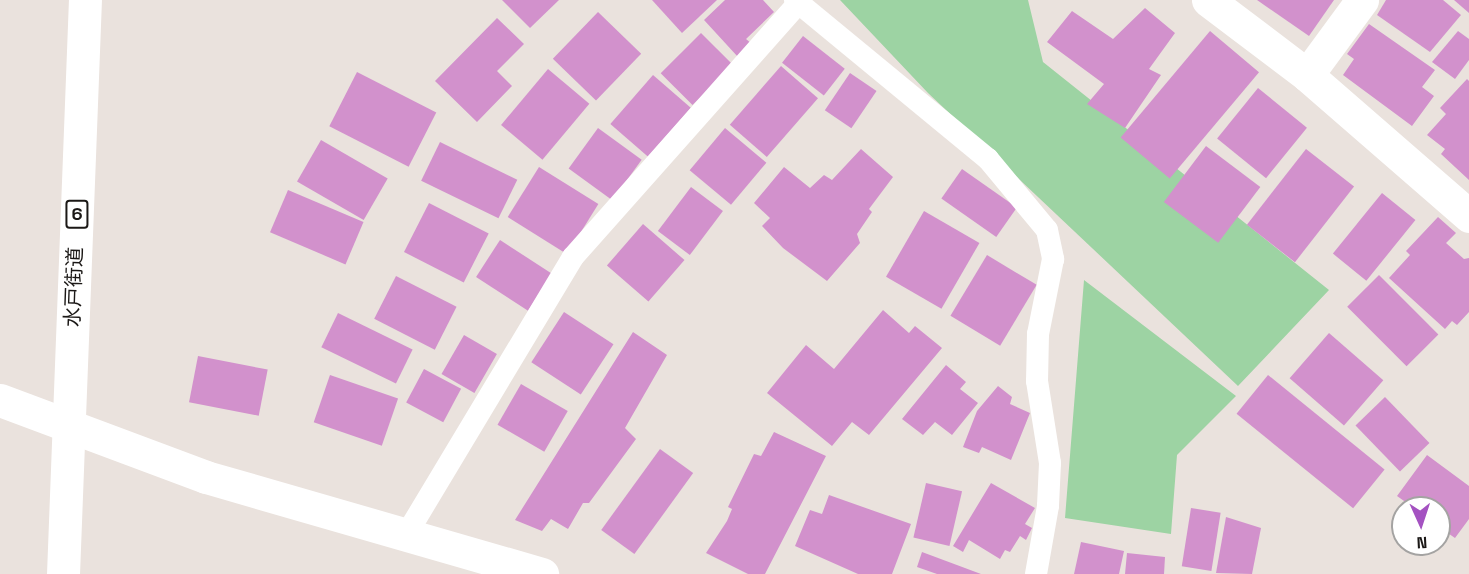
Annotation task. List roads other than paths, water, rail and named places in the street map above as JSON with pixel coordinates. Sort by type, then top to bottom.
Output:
[{"type":"main road","name":"水戸街道","points":[[63,574],[85,0]]},
{"type":"main road","points":[[1208,0],[1307,75],[1469,216]]},
{"type":"main road","points":[[1307,75],[1362,0]]},
{"type":"main road","points":[[0,400],[67,428],[206,477],[542,574]]},
{"type":"lane","points":[[406,535],[573,257],[796,2],[988,159],[1047,230],[1053,259],[1038,334],[1037,381],[1050,463],[1036,574]]}]
